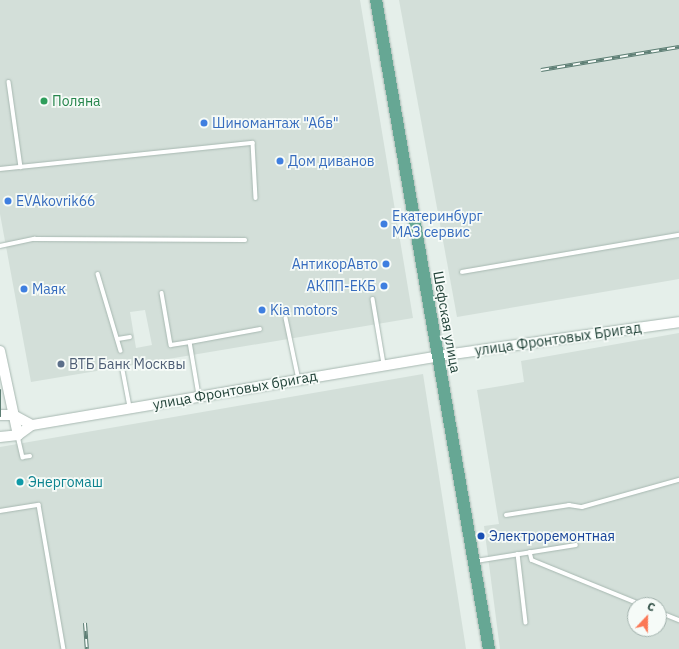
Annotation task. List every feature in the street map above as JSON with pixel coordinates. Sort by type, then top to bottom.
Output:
[{"type":"main road","name":"Шефская улица","points":[[376,0],[475,561],[489,649]]},
{"type":"main road","name":"улица Фронтовых Бригад","points":[[438,356],[679,322]]},
{"type":"main road","points":[[0,351],[18,435],[0,437]]},
{"type":"main road","name":"улица Фронтовых бригад","points":[[18,435],[32,424],[438,356]]},
{"type":"main road","points":[[0,415],[13,415],[32,424]]},
{"type":"lane","points":[[9,82],[21,167]]},
{"type":"lane","points":[[0,169],[253,143],[256,198]]},
{"type":"lane","points":[[462,272],[679,235]]},
{"type":"lane","points":[[0,242],[0,246],[34,239],[245,240]]},
{"type":"lane","points":[[98,274],[121,351]]},
{"type":"lane","points":[[162,293],[171,345],[260,329]]},
{"type":"lane","points":[[373,299],[384,365]]},
{"type":"lane","points":[[286,318],[299,380]]},
{"type":"lane","points":[[118,339],[130,337]]},
{"type":"lane","points":[[190,342],[199,397]]},
{"type":"lane","points":[[122,365],[130,408]]},
{"type":"lane","points":[[18,435],[23,458],[30,456]]},
{"type":"lane","points":[[506,515],[569,505],[582,507],[679,480]]},
{"type":"lane","points":[[0,511],[39,505],[64,649]]},
{"type":"lane","points":[[475,561],[576,545]]},
{"type":"lane","points":[[530,552],[532,560],[627,599]]},
{"type":"lane","points":[[518,554],[526,623]]},
{"type":"lane","points":[[667,615],[679,620]]},
{"type":"shaded area","points":[[0,0],[360,0],[413,318],[31,382],[0,214]],"holes":[[[145,310],[152,345],[136,348],[130,312]]]},
{"type":"shaded area","points":[[399,0],[679,0],[679,279],[457,317]]},
{"type":"shaded area","points":[[679,333],[679,649],[500,649],[484,526],[499,524],[477,390],[524,382],[521,361]]},
{"type":"shaded area","points":[[423,374],[466,649],[0,649],[0,447]]},
{"type":"tram line","points":[[0,389],[0,416]]},
{"type":"railway","points":[[541,70],[679,47]]},
{"type":"railway","points":[[85,623],[87,649]]},
{"type":"place","name":"Поляна","points":[[44,101]]},
{"type":"place","name":"Шиномантаж \"Абв\"","points":[[204,123]]},
{"type":"place","name":"Дом диванов","points":[[280,161]]},
{"type":"place","name":"EVAkovrik66","points":[[8,201]]},
{"type":"place","name":"Екатеринбург МАЗ сервис","points":[[384,224]]},
{"type":"place","name":"АнтикорАвто","points":[[386,264]]},
{"type":"place","name":"АКПП-ЕКБ","points":[[384,286]]},
{"type":"place","name":"Маяк","points":[[24,289]]},
{"type":"place","name":"Kia motors","points":[[262,310]]},
{"type":"place","name":"ВТБ Банк Москвы","points":[[61,364]]},
{"type":"place","name":"Энергомаш","points":[[20,482]]},
{"type":"place","name":"Электроремонтная","points":[[481,536]]}]
